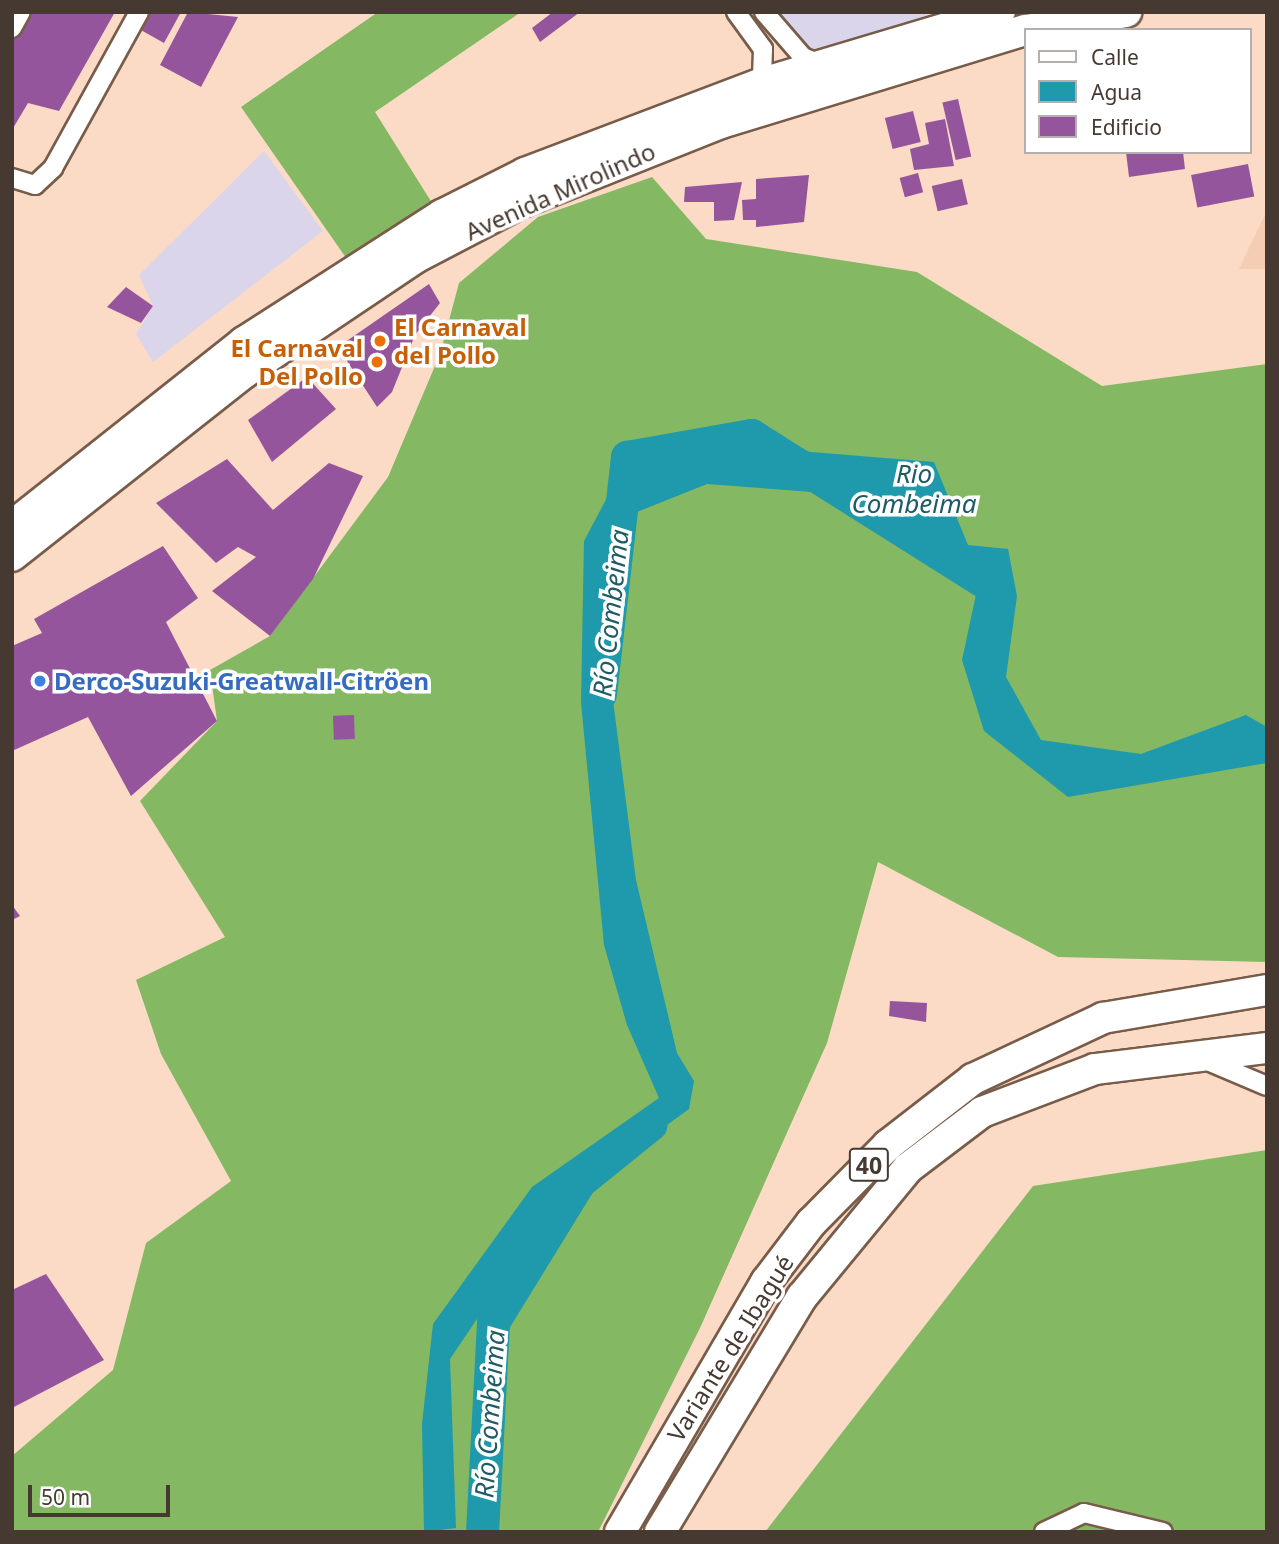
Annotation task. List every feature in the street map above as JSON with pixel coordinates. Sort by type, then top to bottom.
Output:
[{"type":"main road","name":"Avenida Mirolindo","points":[[12,526],[244,342],[407,234],[525,173],[762,83],[1000,12]]},
{"type":"main road","name":"Avenida Mirolindo","points":[[1037,28],[1126,12]]},
{"type":"main road","name":"Avenida Mirolindo","points":[[12,556],[244,373],[415,258],[520,203],[721,123],[1024,31]]},
{"type":"main road","name":"Variante de Ibagué","points":[[620,1532],[766,1282],[811,1223],[888,1145],[973,1079],[1103,1017],[1267,990]]},
{"type":"main road","name":"Variante de Ibagué","points":[[660,1532],[802,1297],[908,1168],[982,1112],[1095,1069],[1193,1054],[1267,1048]]},
{"type":"street","points":[[12,28],[21,12]]},
{"type":"street","points":[[12,178],[35,185],[53,168],[139,12]]},
{"type":"street","points":[[736,12],[762,49],[762,83]]},
{"type":"street","points":[[764,12],[803,57],[820,64]]},
{"type":"street","points":[[1193,1054],[1267,1086]]},
{"type":"street","points":[[1044,1532],[1084,1513],[1163,1532]]},
{"type":"shaded area","points":[[774,12],[924,12],[931,24],[809,57]]},
{"type":"shaded area","points":[[264,151],[323,231],[153,362],[136,334],[153,306],[139,275]]},
{"type":"shaded area","points":[[1267,210],[1267,269],[1239,269]]},
{"type":"green space","points":[[378,12],[521,12],[375,112],[444,222],[358,275],[241,107]]},
{"type":"green space","points":[[652,177],[706,239],[917,272],[1102,386],[1267,364],[1267,962],[1058,957],[878,862],[827,1043],[700,1328],[598,1532],[12,1532],[12,1456],[113,1370],[146,1243],[231,1181],[161,1054],[136,980],[225,937],[140,801],[217,721],[210,670],[270,636],[388,477],[440,354],[459,283],[538,217]]},
{"type":"green space","points":[[1267,1150],[1267,1532],[765,1532],[1033,1186]]},
{"type":"water","name":"Rio Combeima","points":[[704,428],[811,452],[934,462],[968,545],[1008,549],[1017,596],[1006,677],[1041,740],[1141,754],[1246,715],[1267,727],[1267,763],[1068,797],[984,731],[962,660],[978,585],[879,497],[707,484],[632,514],[601,606],[636,880],[677,1053],[694,1081],[689,1109],[652,1136],[593,1163],[554,1254],[500,1285],[450,1359],[456,1528],[424,1532],[422,1424],[433,1324],[532,1187],[659,1098],[627,1025],[604,945],[581,702],[584,541],[619,475]]},
{"type":"building","points":[[26,12],[115,12],[59,111],[28,103],[12,130],[12,36]]},
{"type":"building","points":[[148,12],[181,12],[164,43],[139,29]]},
{"type":"building","points":[[188,12],[238,17],[201,87],[160,65]]},
{"type":"building","points":[[553,12],[580,12],[540,42],[532,28]]},
{"type":"building","points":[[958,99],[971,156],[956,160],[942,103]]},
{"type":"building","points":[[913,111],[921,142],[893,149],[885,118]]},
{"type":"building","points":[[945,119],[954,166],[914,170],[910,149],[929,144],[925,123]]},
{"type":"building","points":[[1126,154],[1183,154],[1185,169],[1129,177]]},
{"type":"building","points":[[1248,164],[1254,196],[1197,207],[1191,175]]},
{"type":"building","points":[[918,173],[923,192],[905,197],[900,178]]},
{"type":"building","points":[[809,175],[804,222],[756,227],[756,220],[743,220],[742,200],[756,199],[756,179]]},
{"type":"building","points":[[962,179],[968,204],[938,211],[932,186]]},
{"type":"building","points":[[742,182],[734,220],[714,221],[714,202],[684,202],[685,187]]},
{"type":"building","name":"El Carnaval del Pollo","points":[[429,284],[440,303],[415,335],[392,392],[377,407],[338,347]]},
{"type":"building","points":[[126,287],[153,306],[141,323],[107,307]]},
{"type":"building","points":[[307,377],[336,409],[272,462],[248,420]]},
{"type":"building","points":[[227,459],[273,510],[329,463],[363,476],[313,579],[270,636],[212,591],[256,557],[238,547],[216,563],[156,503]]},
{"type":"building","points":[[163,546],[198,598],[166,622],[217,721],[131,796],[88,717],[12,751],[12,646],[42,633],[34,619]]},
{"type":"building","points":[[354,715],[355,739],[334,740],[333,716]]},
{"type":"building","points":[[12,905],[20,916],[12,920]]},
{"type":"building","points":[[890,1001],[927,1003],[926,1022],[889,1016]]},
{"type":"building","points":[[46,1274],[104,1360],[12,1408],[12,1290]]},
{"type":"waterway","name":"Río Combeima","points":[[600,694],[627,457],[751,435],[996,589]]},
{"type":"waterway","name":"Río Combeima","points":[[482,1532],[493,1322],[579,1182],[651,1124]]},
{"type":"place","name":"El Carnaval del Pollo","points":[[380,341]]},
{"type":"place","name":"El Carnaval Del Pollo","points":[[377,362]]},
{"type":"place","name":"Derco-Suzuki-Greatwall-Citröen","points":[[40,681]]}]
